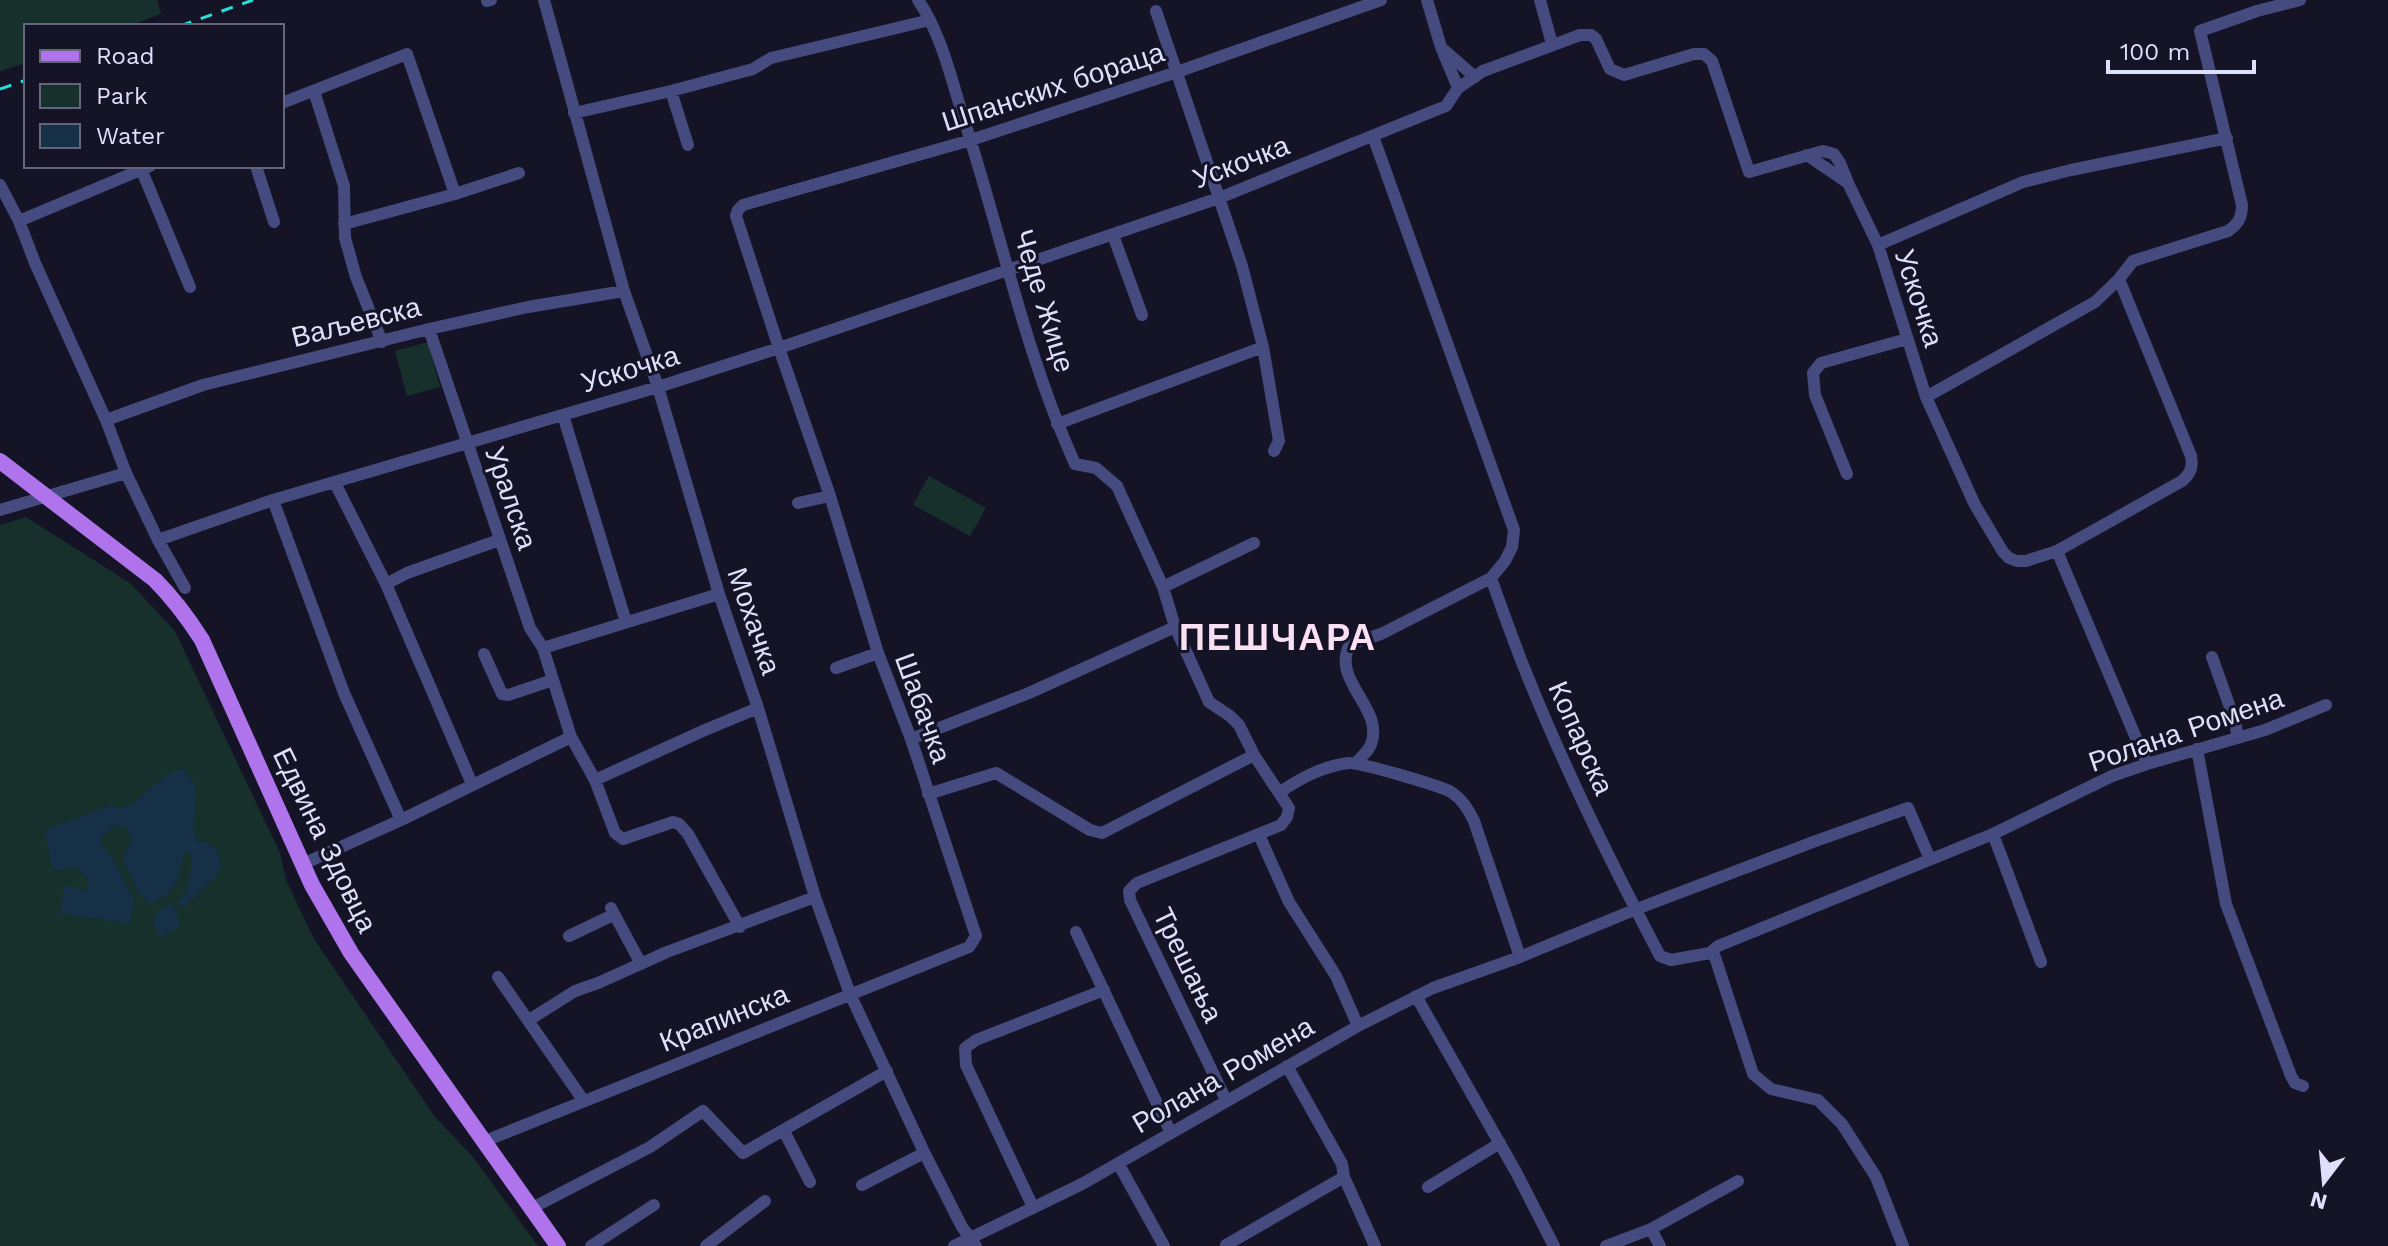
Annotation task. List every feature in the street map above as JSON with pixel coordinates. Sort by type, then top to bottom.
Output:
[{"type":"main road","name":"Едвина Здовца","points":[[0,461],[141,569],[174,600],[202,640],[331,921],[558,1246]]},
{"type":"street","name":"Мохачка","points":[[544,0],[624,291],[658,387],[719,594],[758,708],[815,897],[850,994],[924,1153],[962,1227],[973,1241]]},
{"type":"street","name":"Чеде Жице","points":[[918,0],[930,20],[971,140],[1025,330],[1057,424],[1075,464],[1096,468],[1117,486],[1163,587]]},
{"type":"street","name":"Шпанских бораца","points":[[738,210],[743,205],[971,140],[1381,0]]},
{"type":"street","points":[[1427,0],[1441,47],[1458,88]]},
{"type":"street","points":[[1540,0],[1552,44]]},
{"type":"street","points":[[1926,397],[2095,302],[2133,261],[2228,231],[2237,225],[2242,216],[2242,205],[2200,31],[2300,0]]},
{"type":"street","points":[[1156,11],[1242,266],[1263,347],[1279,441],[1274,451]]},
{"type":"street","points":[[574,113],[753,69],[771,58],[930,20]]},
{"type":"street","name":"Ускочка","points":[[158,540],[273,500],[658,387],[779,348],[1219,198],[1446,106],[1458,88],[1483,71],[1580,35],[1591,35],[1596,39],[1610,69],[1624,75],[1694,54],[1704,54],[1712,61],[1749,172],[1807,155],[1848,183],[1878,245],[1926,397],[1975,505],[2003,552],[2017,561],[2057,551],[2190,474],[2193,465],[2191,456],[2119,279]]},
{"type":"street","points":[[1441,47],[1475,77]]},
{"type":"street","points":[[284,102],[407,54],[455,194]]},
{"type":"street","points":[[314,91],[344,186],[345,238],[356,277],[382,342]]},
{"type":"street","points":[[671,91],[688,145]]},
{"type":"street","points":[[1356,763],[1369,749],[1374,731],[1346,668],[1345,657],[1350,644],[1381,634],[1491,578],[1512,547],[1514,530],[1373,136]]},
{"type":"street","points":[[1878,245],[2023,182],[2227,138]]},
{"type":"street","points":[[19,221],[146,168],[190,287]]},
{"type":"street","points":[[257,168],[274,222]]},
{"type":"street","points":[[344,224],[519,173]]},
{"type":"street","points":[[0,185],[19,221],[126,473],[185,588]]},
{"type":"street","name":"Шабачка","points":[[738,210],[736,216],[830,496],[878,653],[911,739],[976,936]]},
{"type":"street","points":[[1113,235],[1142,315]]},
{"type":"street","name":"Ваљевска","points":[[106,420],[203,385],[429,329],[528,307],[624,291]]},
{"type":"street","name":"Уралска","points":[[429,329],[530,628],[543,648],[571,737],[595,780],[615,833],[623,839],[673,822],[679,824],[688,834],[740,927]]},
{"type":"street","points":[[1847,474],[1815,395],[1813,373],[1821,363],[1907,339]]},
{"type":"street","points":[[1057,424],[1263,347]]},
{"type":"street","points":[[563,415],[626,622]]},
{"type":"street","points":[[0,510],[126,473]]},
{"type":"street","points":[[335,483],[386,584],[472,784]]},
{"type":"street","points":[[798,503],[830,496]]},
{"type":"street","points":[[273,500],[344,693],[401,820]]},
{"type":"street","points":[[386,584],[407,573],[499,540]]},
{"type":"street","points":[[1254,543],[1163,587],[1175,627],[1209,702],[1239,725],[1254,755],[1289,808],[1281,825],[1259,835],[1289,902],[1336,976],[1358,1026]]},
{"type":"street","points":[[2057,551],[2147,764]]},
{"type":"street","name":"Копарска","points":[[1491,578],[1559,752],[1634,910],[1660,956],[1671,960],[1710,953]]},
{"type":"street","points":[[543,648],[719,594]]},
{"type":"street","points":[[911,739],[1029,693],[1175,627]]},
{"type":"street","points":[[836,668],[878,653]]},
{"type":"street","points":[[484,654],[502,694],[508,695],[553,680]]},
{"type":"street","points":[[2212,657],[2236,724],[2237,737]]},
{"type":"street","name":"Ролана Ромена","points":[[1710,953],[1718,946],[1993,834],[2112,776],[2265,730],[2326,705]]},
{"type":"street","points":[[595,780],[758,708]]},
{"type":"street","points":[[303,864],[571,737]]},
{"type":"street","points":[[2197,749],[2226,904],[2291,1076],[2295,1083],[2303,1086]]},
{"type":"street","points":[[928,794],[996,773],[1090,830],[1102,833],[1254,755]]},
{"type":"street","points":[[1280,792],[1311,774],[1356,763],[1446,789],[1462,801],[1474,821],[1520,957]]},
{"type":"street","name":"Ролана Ромена","points":[[954,1246],[973,1241],[1082,1184],[1226,1100],[1416,996],[1634,910],[1908,808],[1930,859]]},
{"type":"street","points":[[1993,834],[2041,962]]},
{"type":"street","name":"Трешања","points":[[1226,1100],[1130,900],[1129,891],[1137,883],[1259,835]]},
{"type":"street","points":[[529,1020],[575,991],[667,952],[815,897]]},
{"type":"street","points":[[569,936],[612,911],[641,964]]},
{"type":"street","points":[[1076,932],[1171,1133]]},
{"type":"street","name":"Крапинска","points":[[485,1141],[969,947],[976,936]]},
{"type":"street","points":[[1710,953],[1715,957],[1723,977],[1753,1074],[1771,1089],[1818,1100],[1842,1124],[1876,1177],[1903,1246]]},
{"type":"street","points":[[498,977],[583,1100]]},
{"type":"street","points":[[1033,1207],[966,1065],[965,1048],[976,1040],[1104,990]]},
{"type":"street","points":[[1416,996],[1500,1143],[1554,1246]]},
{"type":"street","points":[[1287,1066],[1342,1164],[1344,1177],[1375,1246]]},
{"type":"street","points":[[532,1208],[650,1147],[703,1111],[743,1153],[887,1071]]},
{"type":"street","points":[[784,1131],[810,1182]]},
{"type":"street","points":[[1428,1187],[1500,1143]]},
{"type":"street","points":[[862,1185],[924,1153]]},
{"type":"street","points":[[1118,1163],[1164,1246]]},
{"type":"street","points":[[1226,1245],[1344,1177]]},
{"type":"street","points":[[1606,1246],[1651,1229],[1738,1181]]},
{"type":"street","points":[[706,1246],[765,1201]]},
{"type":"street","points":[[591,1246],[654,1205]]},
{"type":"street","points":[[1651,1229],[1660,1246]]},
{"type":"green space","points":[[0,0],[157,0],[161,14],[134,24],[24,24],[24,64],[0,71]]},
{"type":"green space","points":[[428,342],[440,387],[407,396],[395,351]]},
{"type":"green space","points":[[929,476],[986,508],[970,536],[913,505]]},
{"type":"green space","points":[[26,517],[130,583],[175,631],[280,853],[286,880],[314,939],[435,1117],[473,1157],[538,1246],[0,1246],[0,525]]},
{"type":"water","points":[[184,769],[195,787],[195,836],[198,842],[209,843],[217,851],[221,867],[217,876],[181,909],[177,901],[187,891],[193,855],[185,851],[172,889],[150,904],[138,892],[123,859],[132,838],[126,827],[114,825],[99,841],[112,857],[134,899],[130,924],[60,913],[65,884],[87,891],[88,879],[77,868],[52,870],[45,830],[111,805],[118,807],[133,803],[165,776]]},
{"type":"water","points":[[171,903],[180,927],[160,937],[154,926],[156,913]]},
{"type":"railway","points":[[186,24],[253,0]]},
{"type":"railway","points":[[0,89],[24,81]]},
{"type":"district","name":"ПЕШЧАРА","points":[[1278,638]]}]
